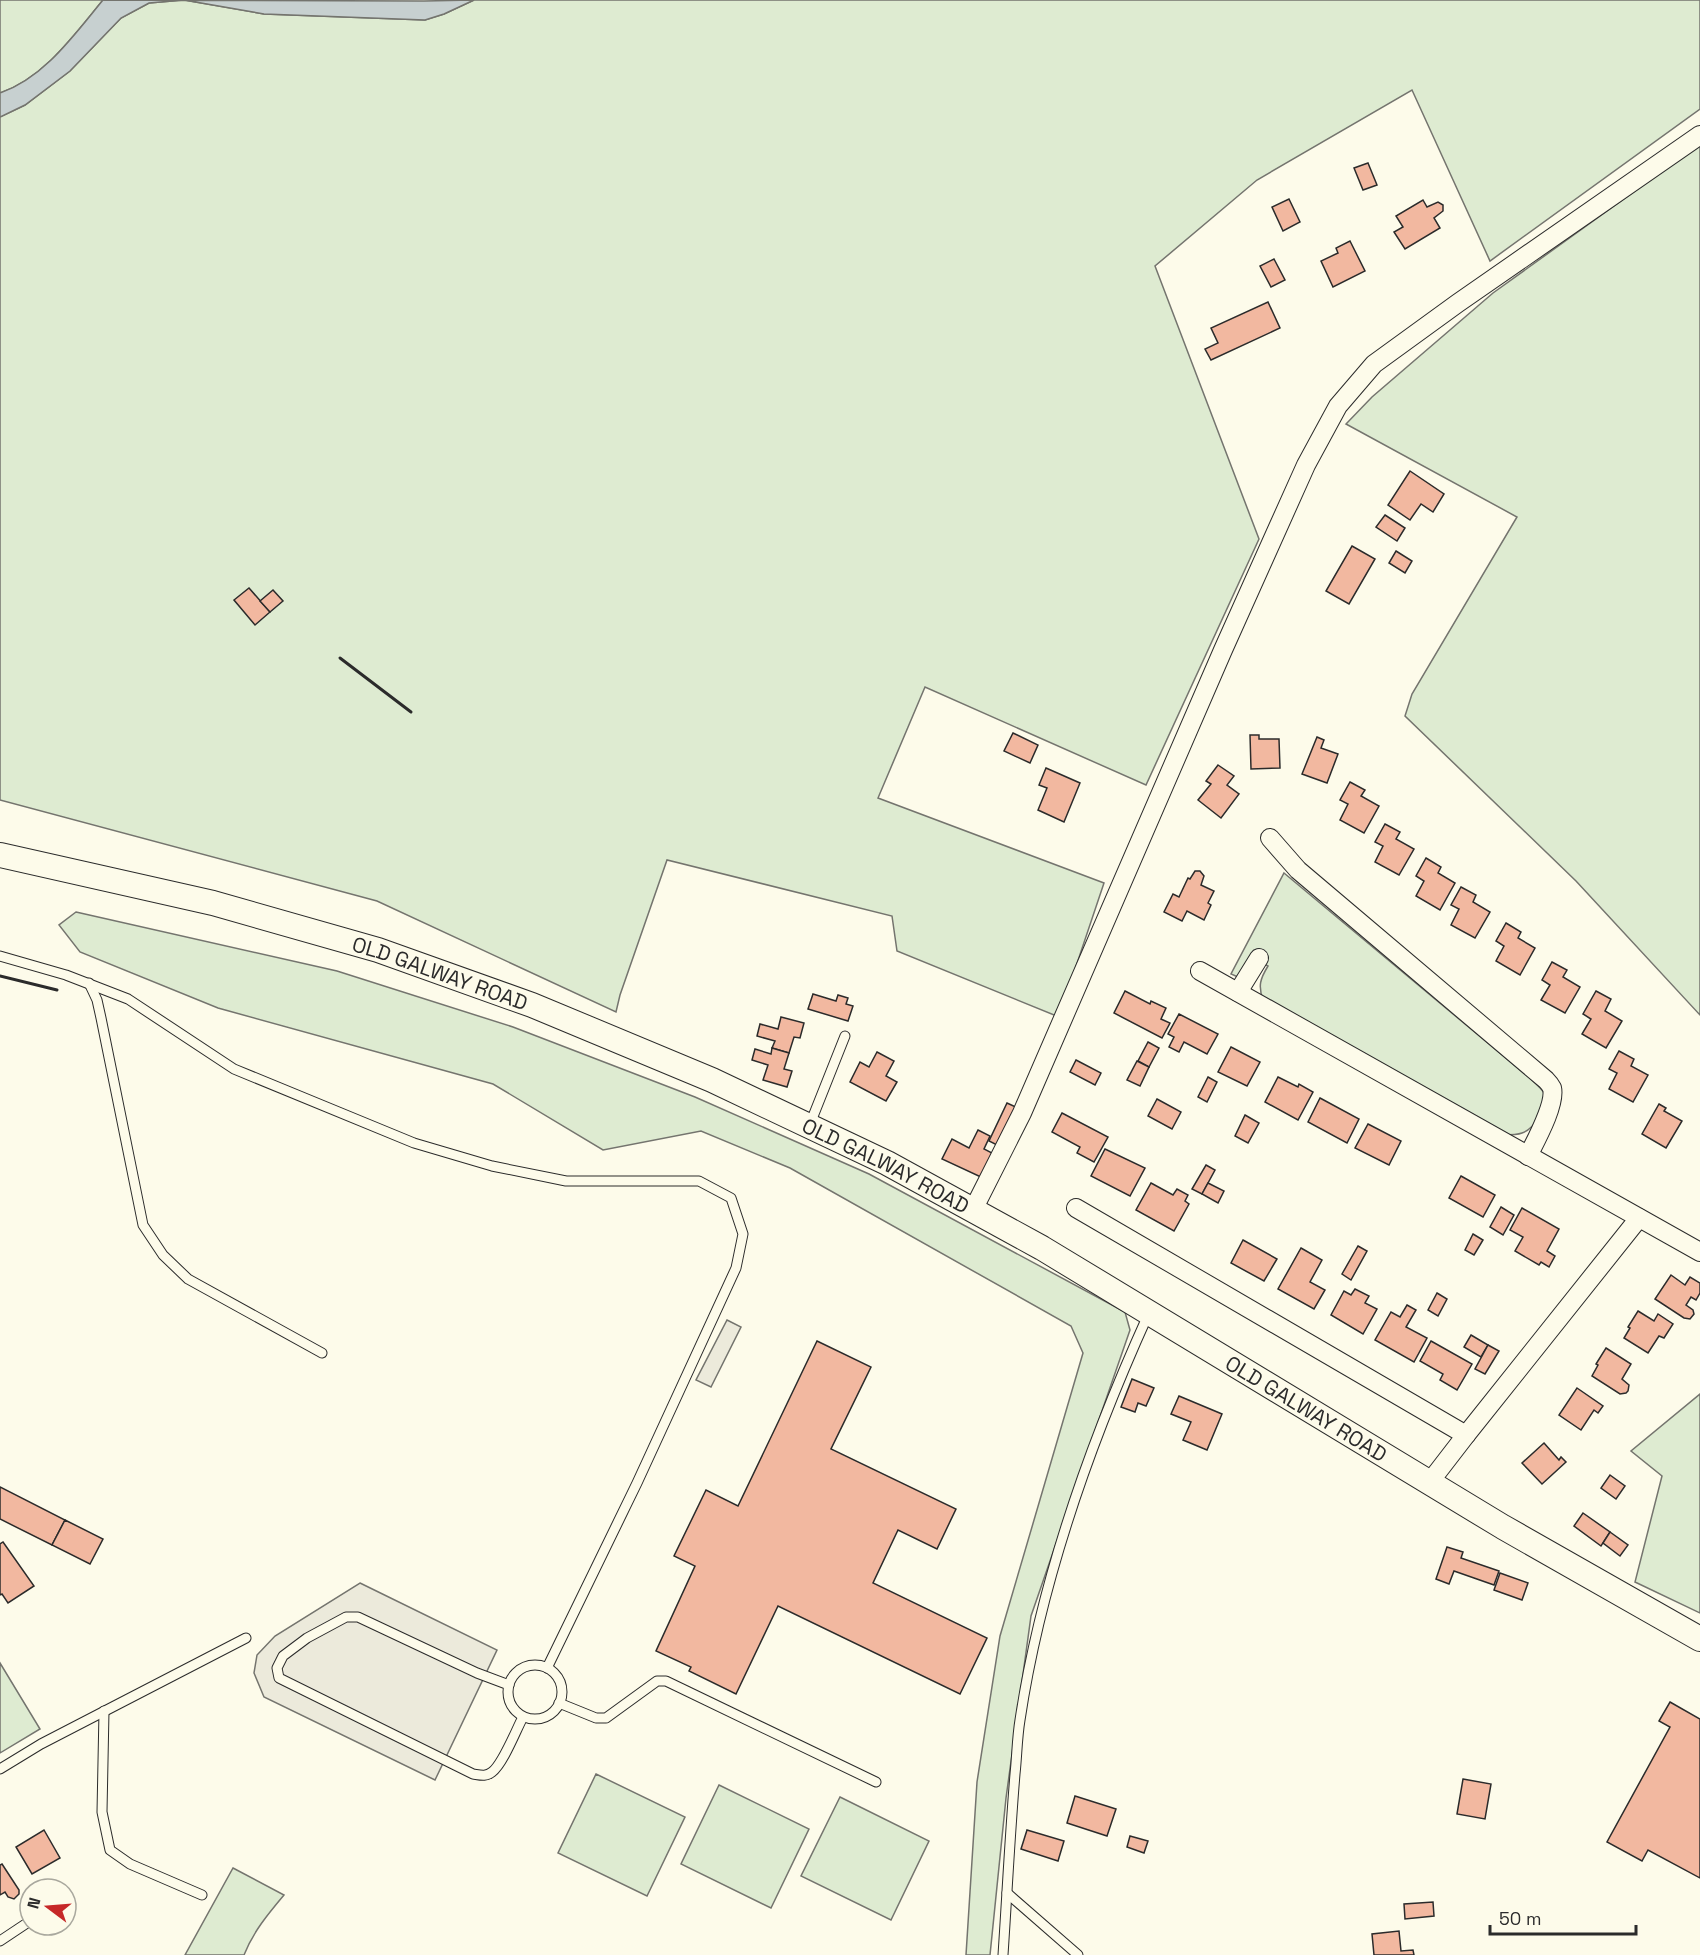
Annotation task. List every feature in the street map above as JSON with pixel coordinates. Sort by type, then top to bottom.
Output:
[{"type":"main road","name":"OLD GALWAY ROAD","points":[[0,855],[213,903],[378,950],[532,1005],[712,1080],[886,1163],[1042,1248],[1429,1483],[1700,1639]]},
{"type":"street","points":[[973,1210],[1022,1113],[1306,465],[1338,406],[1374,364],[1700,135]]},
{"type":"street","points":[[1270,838],[1298,870],[1552,1087],[1551,1101],[1540,1133],[1528,1156]]},
{"type":"street","points":[[1238,992],[1259,958]]},
{"type":"street","points":[[1200,971],[1700,1252]]},
{"type":"street","points":[[1076,1208],[1466,1435]]},
{"type":"street","points":[[1429,1483],[1639,1218]]},
{"type":"lane","points":[[0,956],[89,983],[128,999],[234,1069],[414,1143],[492,1166],[567,1181],[699,1181],[731,1198],[743,1234],[736,1268],[637,1483],[547,1668]]},
{"type":"lane","points":[[89,983],[97,1000],[143,1225],[163,1255],[188,1279],[322,1353]]},
{"type":"lane","points":[[809,1126],[845,1036]]},
{"type":"lane","points":[[1003,1955],[1020,1720],[1046,1591],[1086,1469],[1127,1361],[1149,1312]]},
{"type":"lane","points":[[509,1685],[487,1678],[358,1617],[346,1617],[307,1638],[284,1656],[277,1668],[279,1678],[473,1774],[482,1776],[492,1772],[504,1755],[523,1717]]},
{"type":"lane","points":[[0,1769],[41,1744],[246,1638]]},
{"type":"lane","points":[[530,1665],[547,1668],[558,1679],[561,1687],[559,1703],[554,1710],[540,1719],[523,1717],[511,1705],[508,1697],[509,1685],[515,1673],[522,1668],[530,1665]]},
{"type":"lane","points":[[559,1703],[596,1718],[606,1718],[657,1681],[666,1681],[876,1782]]},
{"type":"lane","points":[[104,1711],[102,1812],[110,1850],[130,1864],[202,1894]]},
{"type":"lane","points":[[1007,1893],[1078,1955]]},
{"type":"lane","points":[[0,1941],[18,1929]]},
{"type":"green space","points":[[0,0],[103,0],[69,41],[44,66],[31,77],[0,93]]},
{"type":"green space","points":[[184,0],[264,14],[425,20],[474,0],[1700,0],[1700,109],[1490,261],[1412,90],[1257,180],[1155,266],[1259,539],[1146,785],[925,687],[878,798],[1104,883],[1059,1017],[897,951],[892,916],[667,860],[616,1012],[377,901],[0,800],[0,117],[25,105],[70,71],[121,18],[149,3]]},
{"type":"green space","points":[[1700,144],[1700,1015],[1576,881],[1405,716],[1412,694],[1517,517],[1346,424],[1372,397],[1493,293]]},
{"type":"green space","points":[[1284,873],[1538,1086],[1544,1093],[1544,1104],[1539,1116],[1527,1131],[1520,1134],[1503,1135],[1263,1000],[1261,983],[1268,966],[1253,957],[1238,977],[1231,974]]},
{"type":"green space","points":[[76,912],[337,971],[513,1027],[695,1097],[869,1174],[1125,1312],[1130,1330],[1031,1616],[1006,1798],[990,1955],[966,1955],[977,1782],[1000,1636],[1083,1353],[1071,1326],[790,1168],[701,1131],[603,1150],[493,1084],[218,1008],[80,952],[59,925]]},
{"type":"green space","points":[[1700,1394],[1700,1613],[1635,1582],[1662,1476],[1631,1451]]},
{"type":"green space","points":[[0,1663],[40,1729],[0,1753]]},
{"type":"green space","points":[[596,1774],[685,1817],[647,1896],[558,1853]]},
{"type":"green space","points":[[719,1785],[809,1829],[771,1908],[681,1864]]},
{"type":"green space","points":[[840,1797],[929,1841],[891,1920],[801,1876]]},
{"type":"green space","points":[[233,1868],[284,1895],[256,1931],[244,1955],[185,1955]]},
{"type":"shaded area","points":[[103,0],[181,0],[149,3],[121,18],[70,71],[25,105],[0,117],[0,93],[31,77],[44,66],[69,41]]},
{"type":"shaded area","points":[[185,0],[474,0],[425,20],[264,14]]},
{"type":"shaded area","points":[[727,1320],[741,1327],[711,1387],[696,1380]]},
{"type":"shaded area","points":[[360,1583],[497,1650],[435,1780],[264,1697],[254,1673],[257,1655],[275,1636]]},
{"type":"building","points":[[1368,163],[1377,185],[1363,190],[1354,168]]},
{"type":"building","points":[[1289,199],[1300,222],[1283,231],[1272,207]]},
{"type":"building","points":[[1423,200],[1427,207],[1438,202],[1443,205],[1443,211],[1434,218],[1440,228],[1405,249],[1394,232],[1403,227],[1396,216]]},
{"type":"building","points":[[1350,241],[1365,271],[1333,287],[1321,261],[1338,253],[1336,248]]},
{"type":"building","points":[[1274,259],[1285,280],[1271,287],[1260,266]]},
{"type":"building","points":[[1268,302],[1280,328],[1211,360],[1205,349],[1218,343],[1211,328]]},
{"type":"building","points":[[1410,471],[1444,494],[1433,512],[1421,504],[1410,520],[1388,505]]},
{"type":"building","points":[[1385,515],[1405,528],[1397,541],[1376,527]]},
{"type":"building","points":[[1352,546],[1375,559],[1349,604],[1326,591]]},
{"type":"building","points":[[1396,551],[1412,561],[1405,573],[1389,563]]},
{"type":"building","points":[[249,588],[270,612],[255,625],[234,600]]},
{"type":"building","points":[[273,590],[283,601],[270,612],[260,601]]},
{"type":"building","points":[[1013,733],[1038,745],[1030,763],[1004,751]]},
{"type":"building","points":[[1250,735],[1259,735],[1259,739],[1279,739],[1280,768],[1251,769]]},
{"type":"building","points":[[1317,737],[1324,740],[1321,748],[1338,754],[1327,783],[1302,774]]},
{"type":"building","points":[[1218,765],[1234,776],[1227,785],[1239,794],[1221,818],[1198,800],[1211,784],[1206,781]]},
{"type":"building","points":[[1046,768],[1080,783],[1064,822],[1038,810],[1047,788],[1039,785]]},
{"type":"building","points":[[1350,782],[1365,790],[1361,796],[1379,806],[1364,833],[1340,820],[1348,804],[1340,800]]},
{"type":"building","points":[[1385,824],[1400,832],[1396,839],[1414,849],[1399,875],[1375,862],[1383,846],[1375,842]]},
{"type":"building","points":[[1426,858],[1441,867],[1438,873],[1455,883],[1440,910],[1416,896],[1424,881],[1416,876]]},
{"type":"building","points":[[1195,871],[1200,871],[1204,876],[1201,885],[1214,891],[1208,903],[1211,905],[1204,920],[1187,911],[1182,921],[1164,912],[1173,894],[1179,897],[1188,878],[1190,879]]},
{"type":"building","points":[[1461,887],[1476,895],[1473,902],[1490,912],[1475,938],[1451,925],[1459,909],[1451,905]]},
{"type":"building","points":[[1506,923],[1521,932],[1518,938],[1535,948],[1520,975],[1496,961],[1504,946],[1496,941]]},
{"type":"building","points":[[1552,962],[1567,970],[1563,977],[1580,987],[1565,1013],[1541,1000],[1550,985],[1542,980]]},
{"type":"building","points":[[1125,991],[1150,1004],[1151,1001],[1166,1008],[1161,1019],[1170,1023],[1162,1038],[1114,1013]]},
{"type":"building","points":[[1596,991],[1611,999],[1605,1011],[1622,1021],[1606,1048],[1582,1034],[1591,1019],[1583,1014]]},
{"type":"building","points":[[813,994],[836,1001],[838,995],[848,998],[846,1004],[853,1006],[848,1021],[808,1009]]},
{"type":"building","points":[[1179,1014],[1218,1034],[1207,1054],[1184,1042],[1179,1052],[1169,1047],[1174,1037],[1168,1034]]},
{"type":"building","points":[[781,1017],[804,1023],[800,1038],[794,1037],[789,1053],[772,1048],[775,1041],[757,1036],[760,1024],[778,1029]]},
{"type":"building","points":[[1148,1042],[1159,1048],[1149,1067],[1138,1061]]},
{"type":"building","points":[[1231,1047],[1260,1062],[1247,1086],[1218,1072]]},
{"type":"building","points":[[772,1048],[789,1053],[784,1069],[792,1071],[787,1087],[763,1080],[768,1065],[752,1060],[755,1049],[771,1054]]},
{"type":"building","points":[[1619,1051],[1634,1059],[1631,1066],[1648,1075],[1633,1102],[1609,1089],[1617,1073],[1609,1069]]},
{"type":"building","points":[[877,1052],[894,1061],[886,1076],[897,1082],[886,1101],[850,1082],[860,1062],[869,1067]]},
{"type":"building","points":[[1076,1060],[1101,1073],[1095,1085],[1070,1072]]},
{"type":"building","points":[[1137,1061],[1149,1067],[1140,1086],[1127,1080]]},
{"type":"building","points":[[1208,1077],[1217,1082],[1207,1102],[1198,1097]]},
{"type":"building","points":[[1278,1077],[1298,1087],[1299,1084],[1313,1092],[1298,1120],[1265,1102]]},
{"type":"building","points":[[1320,1098],[1359,1119],[1347,1143],[1308,1122]]},
{"type":"building","points":[[1157,1099],[1181,1112],[1172,1129],[1148,1116]]},
{"type":"building","points":[[1007,1103],[1018,1108],[999,1146],[989,1141]]},
{"type":"building","points":[[1659,1104],[1666,1108],[1664,1111],[1682,1121],[1666,1148],[1642,1134]]},
{"type":"building","points":[[1062,1113],[1108,1137],[1094,1162],[1077,1153],[1080,1147],[1052,1132]]},
{"type":"building","points":[[1245,1115],[1259,1123],[1248,1143],[1235,1136]]},
{"type":"building","points":[[1368,1124],[1401,1141],[1389,1165],[1355,1148]]},
{"type":"building","points":[[978,1130],[990,1136],[984,1149],[994,1154],[983,1178],[942,1159],[952,1139],[969,1148]]},
{"type":"building","points":[[1105,1149],[1145,1168],[1130,1196],[1091,1176]]},
{"type":"building","points":[[1206,1165],[1215,1170],[1202,1194],[1192,1189]]},
{"type":"building","points":[[1461,1176],[1495,1195],[1483,1217],[1449,1198]]},
{"type":"building","points":[[1151,1183],[1173,1195],[1177,1189],[1188,1195],[1185,1201],[1189,1204],[1174,1231],[1136,1210]]},
{"type":"building","points":[[1208,1183],[1224,1191],[1218,1203],[1202,1194]]},
{"type":"building","points":[[1501,1207],[1514,1215],[1503,1235],[1490,1227]]},
{"type":"building","points":[[1522,1208],[1559,1229],[1547,1251],[1555,1256],[1549,1267],[1541,1262],[1539,1265],[1515,1251],[1523,1237],[1510,1230]]},
{"type":"building","points":[[1473,1234],[1483,1240],[1474,1255],[1465,1250]]},
{"type":"building","points":[[1243,1240],[1277,1259],[1264,1281],[1231,1263]]},
{"type":"building","points":[[1358,1246],[1367,1251],[1351,1280],[1342,1274]]},
{"type":"building","points":[[1301,1248],[1322,1260],[1310,1282],[1325,1290],[1314,1309],[1278,1289]]},
{"type":"building","points":[[1671,1275],[1685,1285],[1690,1277],[1700,1283],[1700,1293],[1696,1300],[1691,1297],[1686,1305],[1693,1310],[1694,1314],[1690,1319],[1684,1318],[1655,1299]]},
{"type":"building","points":[[1355,1289],[1369,1296],[1365,1303],[1377,1309],[1363,1334],[1331,1315],[1344,1291],[1351,1295]]},
{"type":"building","points":[[1437,1293],[1447,1299],[1438,1316],[1428,1310]]},
{"type":"building","points":[[1407,1305],[1416,1310],[1406,1327],[1427,1338],[1414,1362],[1375,1340],[1391,1312],[1400,1317]]},
{"type":"building","points":[[1638,1311],[1654,1321],[1658,1314],[1673,1324],[1664,1338],[1659,1336],[1648,1353],[1624,1338]]},
{"type":"building","points":[[1471,1335],[1488,1345],[1481,1357],[1464,1347]]},
{"type":"building","points":[[817,1341],[871,1367],[831,1449],[956,1509],[937,1549],[898,1530],[873,1583],[987,1638],[960,1694],[778,1606],[736,1694],[689,1671],[691,1667],[656,1651],[695,1566],[674,1556],[706,1490],[738,1506]]},
{"type":"building","points":[[1431,1341],[1472,1364],[1457,1390],[1440,1380],[1443,1374],[1420,1361]]},
{"type":"building","points":[[1488,1345],[1499,1351],[1485,1374],[1475,1369]]},
{"type":"building","points":[[1606,1348],[1631,1364],[1622,1379],[1629,1385],[1626,1393],[1620,1394],[1592,1376]]},
{"type":"building","points":[[1132,1379],[1154,1388],[1146,1406],[1138,1403],[1135,1412],[1121,1407]]},
{"type":"building","points":[[1577,1388],[1603,1406],[1598,1413],[1594,1410],[1581,1430],[1559,1415]]},
{"type":"building","points":[[1179,1396],[1222,1414],[1207,1450],[1183,1440],[1191,1422],[1171,1414]]},
{"type":"building","points":[[1544,1443],[1559,1460],[1561,1457],[1566,1462],[1542,1484],[1522,1463]]},
{"type":"building","points":[[1610,1475],[1625,1486],[1616,1499],[1601,1488]]},
{"type":"building","points":[[0,1487],[65,1520],[52,1545],[0,1519]]},
{"type":"building","points":[[1583,1513],[1610,1532],[1601,1546],[1574,1526]]},
{"type":"building","points":[[65,1520],[103,1539],[90,1564],[52,1545]]},
{"type":"building","points":[[1610,1532],[1628,1545],[1620,1556],[1603,1543]]},
{"type":"building","points":[[3,1542],[34,1586],[8,1603],[2,1594],[0,1595],[0,1544]]},
{"type":"building","points":[[1447,1547],[1463,1552],[1461,1558],[1499,1571],[1494,1585],[1454,1571],[1449,1584],[1436,1579]]},
{"type":"building","points":[[1500,1573],[1528,1583],[1522,1600],[1494,1590]]},
{"type":"building","points":[[1670,1702],[1700,1719],[1700,1878],[1648,1850],[1642,1861],[1607,1842],[1670,1727],[1659,1721]]},
{"type":"building","points":[[1463,1779],[1491,1784],[1485,1819],[1457,1814]]},
{"type":"building","points":[[1075,1796],[1116,1809],[1107,1836],[1067,1823]]},
{"type":"building","points":[[44,1830],[60,1858],[32,1874],[16,1847]]},
{"type":"building","points":[[1027,1830],[1064,1841],[1058,1861],[1021,1849]]},
{"type":"building","points":[[1130,1836],[1148,1841],[1144,1853],[1127,1847]]},
{"type":"building","points":[[2,1864],[18,1888],[18,1895],[14,1899],[8,1897],[5,1892],[0,1895],[0,1865]]},
{"type":"building","points":[[1433,1902],[1434,1916],[1405,1919],[1404,1904]]},
{"type":"building","points":[[1399,1931],[1401,1951],[1413,1950],[1414,1955],[1374,1955],[1372,1934]]},
{"type":"wall","points":[[340,658],[411,712]]},
{"type":"wall","points":[[0,976],[57,990]]}]
